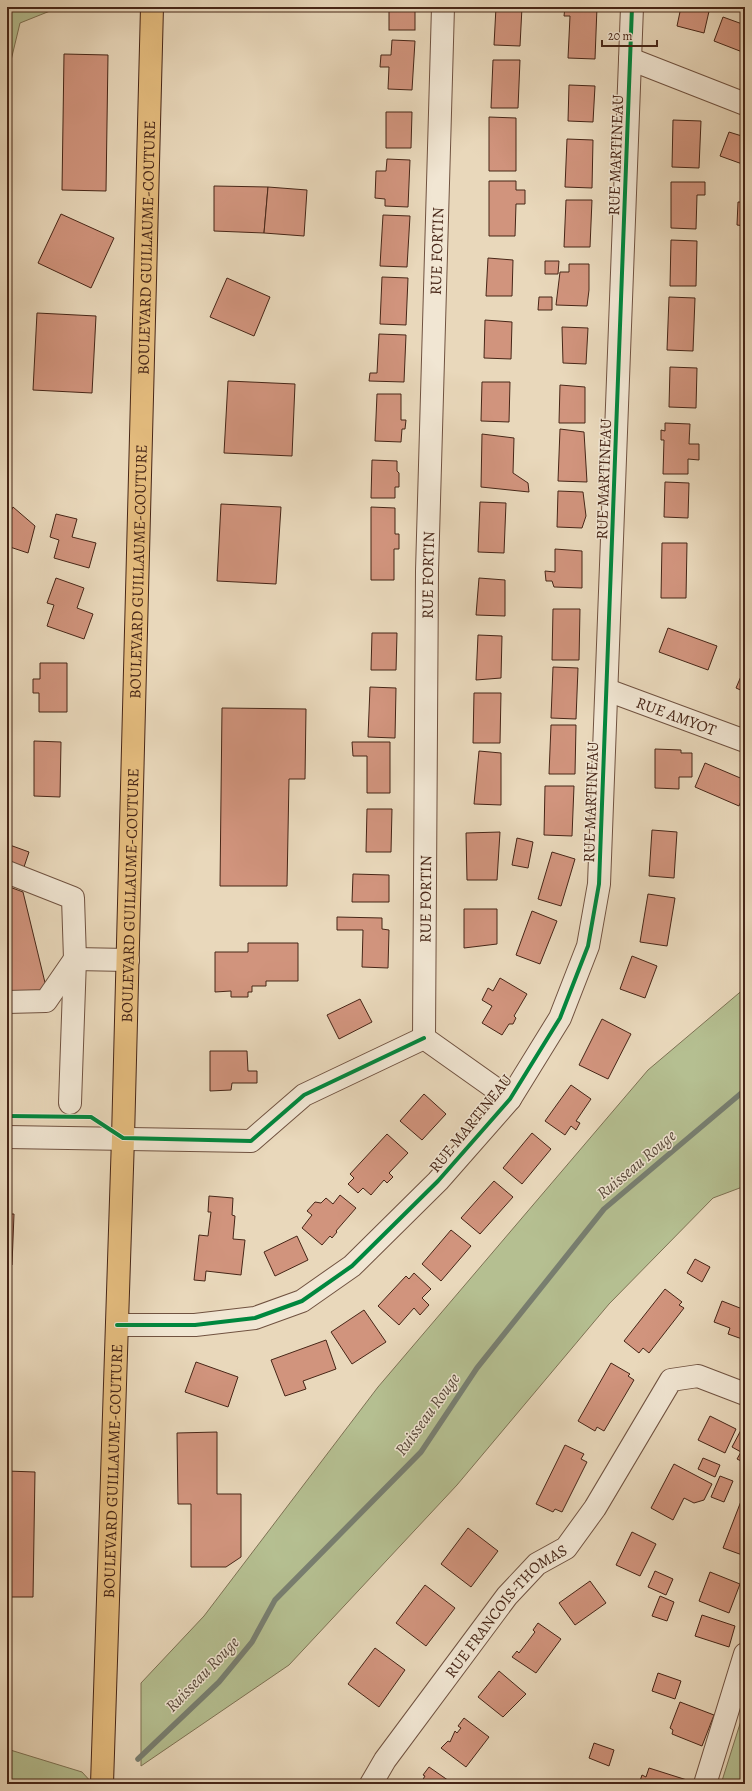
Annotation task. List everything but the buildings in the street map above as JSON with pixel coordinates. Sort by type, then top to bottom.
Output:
[{"type":"main road","name":"BOULEVARD GUILLAUME-COUTURE","points":[[102,1784],[123,1138],[152,7]]},
{"type":"street","name":"RUE FORTIN","points":[[424,1038],[427,571],[443,7]]},
{"type":"street","name":"RUE MARTINEAU","points":[[117,1325],[195,1325],[255,1318],[302,1300],[352,1266],[438,1181],[510,1098],[560,1018],[588,946],[599,884],[632,7]]},
{"type":"street","points":[[630,59],[745,104]]},
{"type":"street","name":"RUE AMYOT","points":[[607,690],[745,741]]},
{"type":"street","points":[[7,872],[73,898],[75,959],[70,1103]]},
{"type":"street","points":[[75,959],[128,960]]},
{"type":"street","points":[[7,1002],[46,1001],[75,959]]},
{"type":"street","points":[[7,1137],[251,1141],[304,1095],[424,1038],[510,1098]]},
{"type":"street","name":"RUE FRANCOIS-THOMAS","points":[[371,1784],[385,1760],[507,1596],[537,1564],[566,1548],[595,1508],[671,1380],[698,1376],[745,1394]]},
{"type":"street","points":[[705,1784],[745,1654]]},
{"type":"green space","points":[[7,7],[60,7],[20,23],[7,77]]},
{"type":"green space","points":[[745,988],[745,1186],[713,1198],[609,1304],[457,1485],[289,1665],[141,1766],[141,1683],[204,1616],[378,1387],[648,1070]]},
{"type":"green space","points":[[745,1708],[745,1784],[721,1784]]},
{"type":"green space","points":[[7,1749],[82,1772],[93,1784],[7,1784]]},
{"type":"waterway","name":"Ruisseau Rouge","points":[[138,1759],[219,1682],[252,1642],[275,1600],[421,1452],[477,1368],[604,1209],[745,1090]]},
{"type":"cycle path","points":[[117,1325],[195,1325],[255,1318],[302,1301],[352,1266],[438,1181],[510,1099],[560,1018],[588,946],[599,884],[632,7]]},
{"type":"cycle path","points":[[7,1116],[91,1117],[123,1138],[251,1141],[304,1095],[424,1038]]}]
